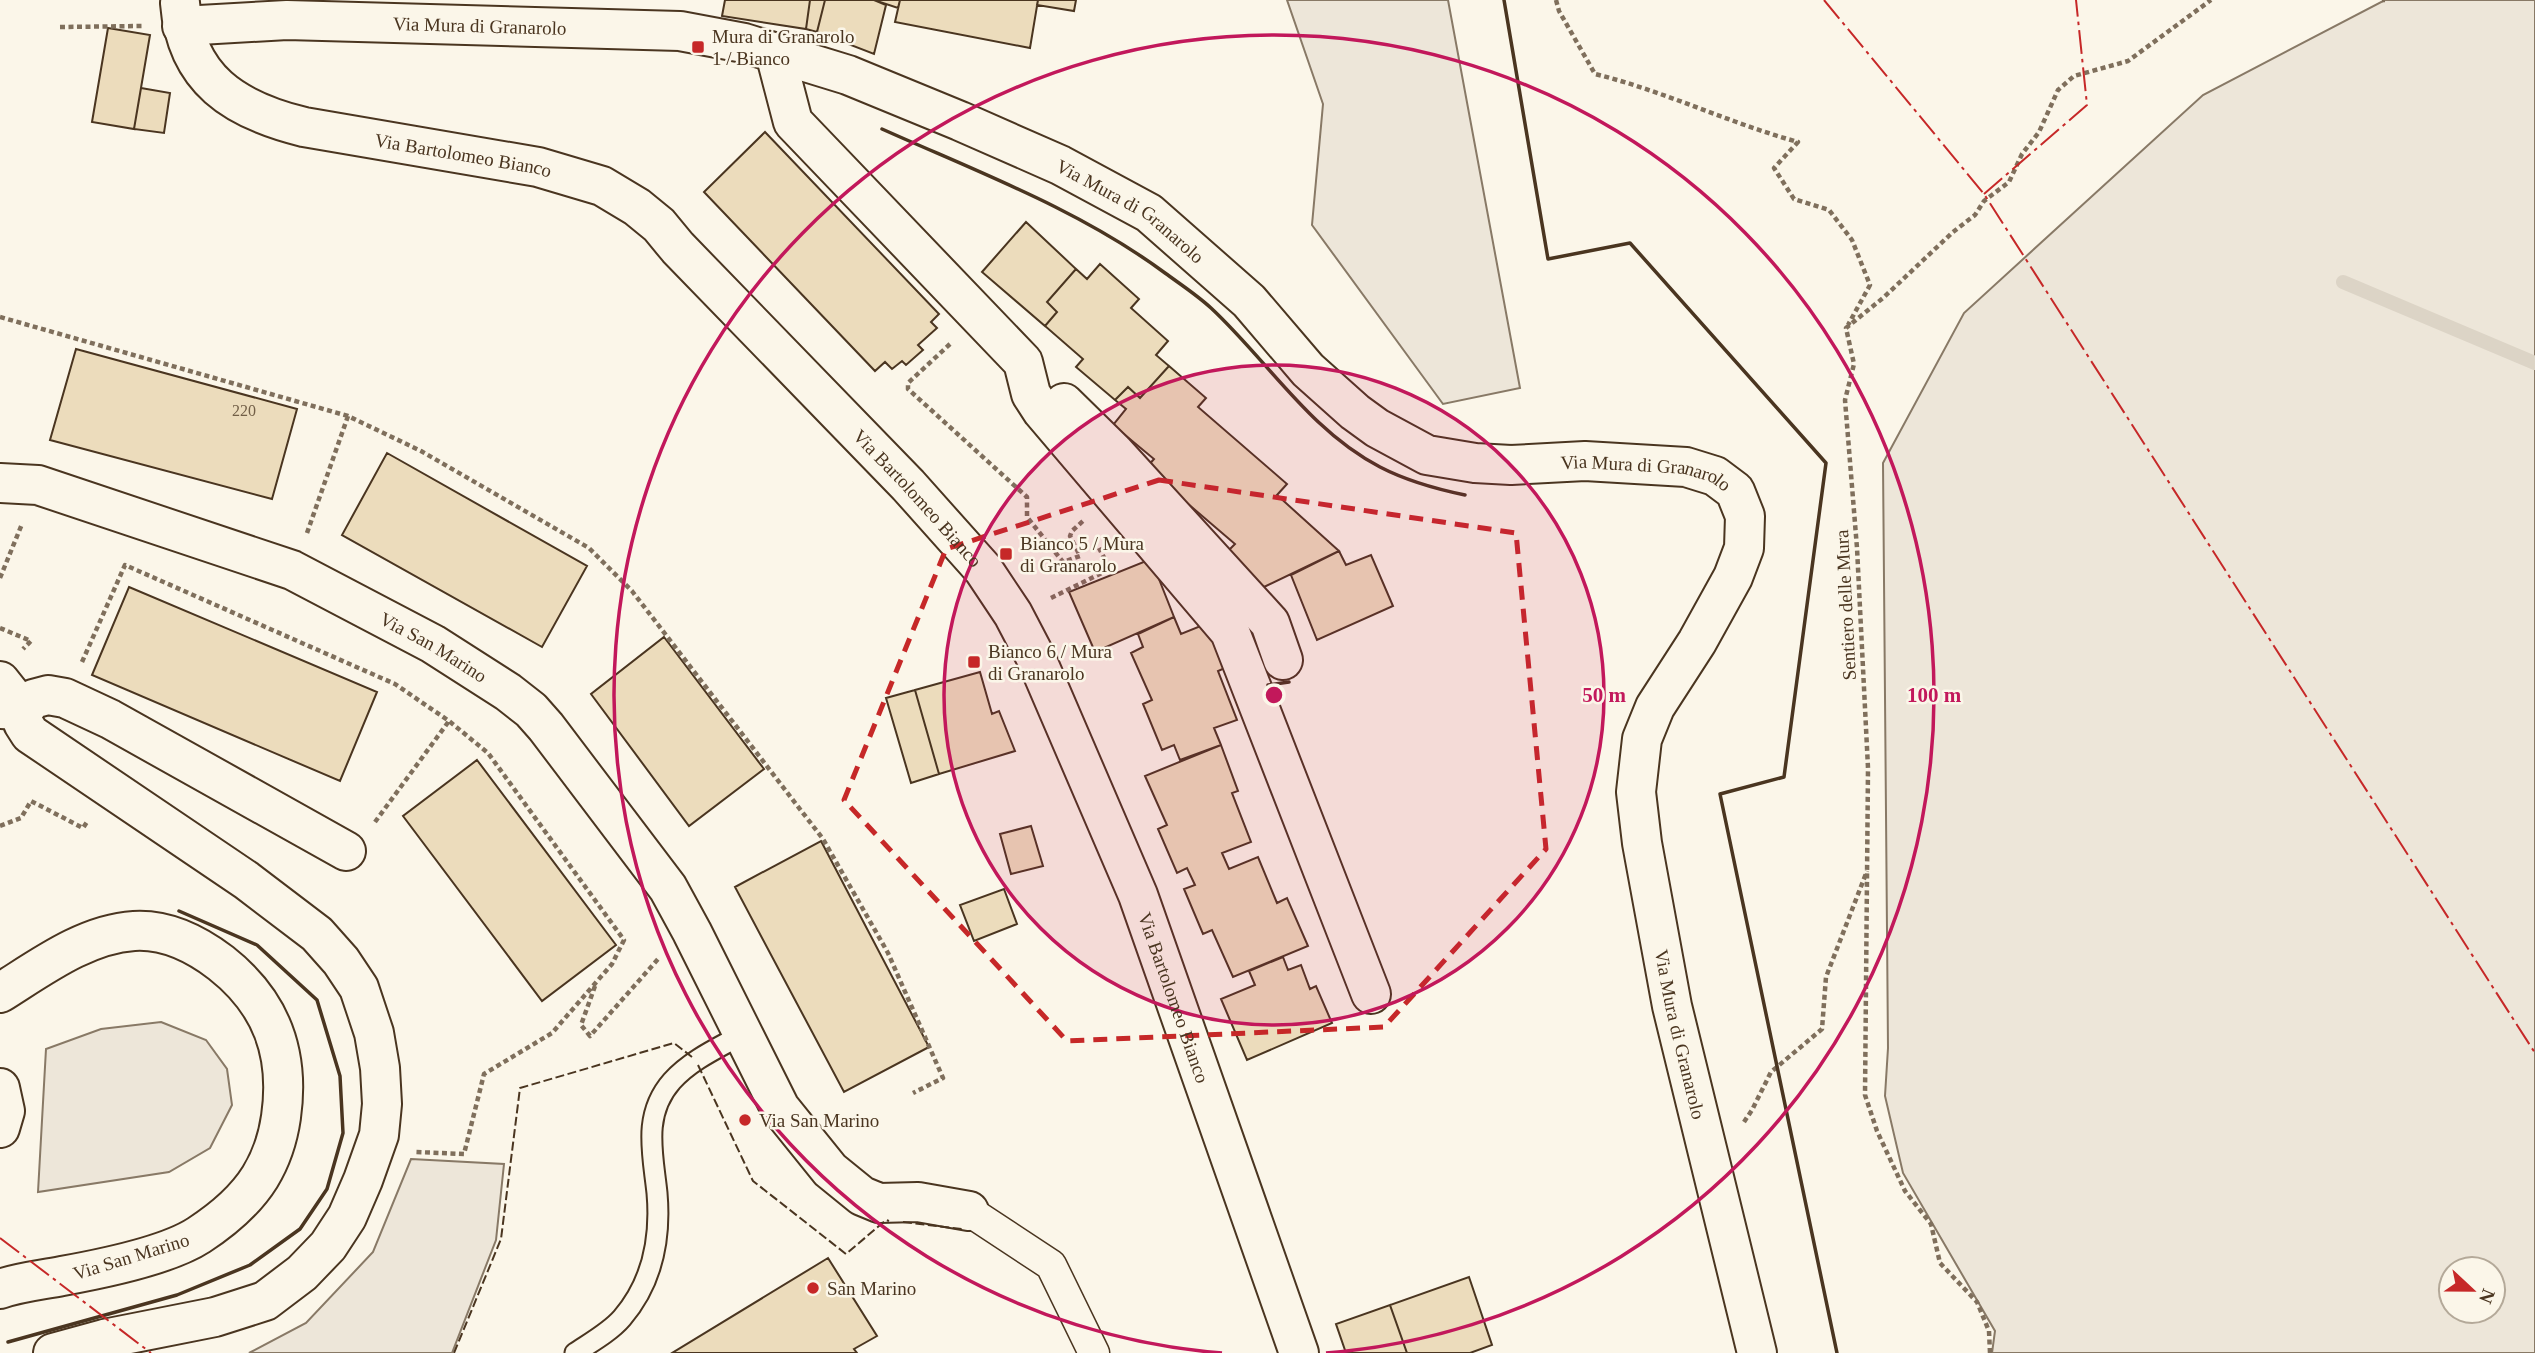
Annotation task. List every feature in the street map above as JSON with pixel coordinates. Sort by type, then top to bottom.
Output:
[{"type":"street","name":"Via Mura di Granarolo","points":[[180,13],[287,20],[680,31],[744,43],[848,75],[960,121],[1060,165],[1149,213],[1248,301],[1308,370],[1354,412],[1377,428],[1427,455],[1475,463],[1511,465],[1585,461],[1686,467],[1715,476],[1735,491],[1745,516],[1744,548],[1721,599],[1655,707],[1642,739],[1636,792],[1642,843],[1672,1006],[1757,1353]]},
{"type":"street","name":"Via Bartolomeo Bianco","points":[[180,13],[191,54],[206,74],[244,107],[275,120],[304,127],[538,167],[602,186],[637,206],[659,225],[678,248],[908,485],[983,569],[1013,614],[1036,659],[1138,895],[1299,1353]]},
{"type":"street","points":[[775,53],[793,122],[1023,362],[1114,452],[1270,622],[1283,660]]},
{"type":"street","points":[[1023,362],[1031,394],[1105,512],[1230,632],[1371,994]]},
{"type":"street","name":"Via San Marino","points":[[0,483],[38,485],[292,570],[433,644],[531,710],[668,888],[779,1108],[830,1170],[862,1196],[879,1203],[918,1202],[969,1211],[1051,1265],[1094,1353]]},
{"type":"street","points":[[8,700],[33,699],[48,695],[65,698],[359,838]]},
{"type":"street","points":[[8,700],[30,734],[246,880],[317,933],[359,988],[374,1033],[380,1068],[382,1104],[379,1135],[363,1180],[347,1217],[328,1246],[302,1273],[265,1301],[215,1317],[104,1339],[53,1353]]},
{"type":"street","name":"Via San Marino","points":[[0,993],[61,956],[115,934],[154,931],[173,936],[213,957],[249,989],[263,1008],[272,1027],[284,1076],[279,1128],[272,1154],[254,1185],[221,1219],[196,1237],[164,1250],[66,1276],[0,1289]]},
{"type":"street","points":[[0,1088],[5,1111],[0,1128]]},
{"type":"lane","points":[[575,1353],[621,1320],[640,1292],[654,1261],[657,1195],[650,1146],[659,1101],[671,1082],[696,1060],[743,1034]]},
{"type":"path","points":[[1556,0],[1559,11],[1595,74],[1631,83],[1761,132],[1798,142],[1774,168],[1794,199],[1829,210],[1852,240],[1870,285],[1846,328]]},
{"type":"path","points":[[1846,328],[1975,215],[1984,201],[2009,182],[2022,154],[2039,132],[2058,90],[2074,76],[2128,61],[2211,0]]},
{"type":"path","points":[[60,26],[180,13]]},
{"type":"path","points":[[0,317],[348,416],[421,451],[589,548],[632,591],[823,839],[888,953],[943,1078],[913,1093]]},
{"type":"path","name":"Sentiero delle Mura","points":[[1846,328],[1854,364],[1845,400],[1857,548],[1868,768],[1865,1096],[1877,1131],[1905,1191],[1931,1224],[1940,1263],[1977,1302],[1989,1331],[1990,1353]]},
{"type":"path","points":[[957,338],[908,383],[908,389],[1027,497],[1027,517],[1063,562],[1080,556],[1070,536],[1072,531],[1105,512]]},
{"type":"path","points":[[313,517],[348,416]]},
{"type":"path","points":[[0,578],[38,485]]},
{"type":"path","points":[[1045,588],[1052,598],[1110,569],[1092,533],[1105,512]]},
{"type":"path","points":[[65,698],[125,565],[395,684],[449,721],[488,753],[624,940],[612,964],[552,1033],[484,1074],[464,1154],[408,1151]]},
{"type":"path","points":[[359,838],[449,721]]},
{"type":"path","points":[[0,826],[21,818]]},
{"type":"path","points":[[1752,1110],[1771,1072],[1822,1029],[1826,977],[1868,867]]},
{"type":"path","points":[[596,982],[581,1025],[590,1036],[668,948],[692,932]]},
{"type":"highlighted area","points":[[1159,480],[1516,533],[1546,849],[1384,1027],[1067,1041],[844,800],[946,549]]},
{"type":"shaded area","points":[[1287,0],[1448,0],[1520,388],[1443,404],[1312,225],[1323,104]]},
{"type":"shaded area","points":[[2385,0],[2535,0],[2535,1353],[1992,1353],[1995,1331],[1903,1173],[1885,1096],[1888,1048],[1883,463],[1964,313],[2203,95]]},
{"type":"shaded area","points":[[161,1022],[206,1040],[227,1069],[232,1105],[210,1148],[169,1172],[38,1192],[46,1049],[101,1029]]},
{"type":"shaded area","points":[[411,1159],[504,1164],[496,1240],[452,1353],[249,1353],[306,1323],[373,1252]]},
{"type":"building","points":[[725,0],[810,0],[806,29],[722,16]]},
{"type":"building","points":[[810,0],[825,0],[817,32],[806,29]]},
{"type":"building","points":[[825,0],[874,0],[886,5],[874,54],[817,32]]},
{"type":"building","points":[[874,0],[900,0],[898,8]]},
{"type":"building","points":[[900,0],[1038,0],[1030,48],[895,22]]},
{"type":"building","points":[[1038,0],[1076,0],[1074,11],[1037,5]]},
{"type":"building","points":[[108,28],[150,35],[134,129],[92,122]]},
{"type":"building","points":[[141,88],[170,93],[164,133],[134,129]]},
{"type":"building","points":[[765,132],[939,314],[931,322],[937,328],[918,345],[923,350],[906,365],[902,361],[892,369],[885,362],[875,371],[704,192]]},
{"type":"building","points":[[1026,222],[1076,269],[1047,302],[1057,312],[1045,326],[982,272]]},
{"type":"building","points":[[1100,264],[1139,299],[1131,308],[1168,341],[1156,355],[1169,366],[1140,398],[1128,387],[1115,400],[1076,367],[1083,359],[1045,326],[1057,312],[1047,302],[1076,269],[1087,279]]},
{"type":"building","points":[[76,349],[297,409],[272,499],[50,440]]},
{"type":"building","points":[[1169,366],[1206,398],[1198,407],[1287,484],[1277,495],[1339,551],[1264,587],[1226,553],[1235,544],[1146,468],[1154,459],[1113,425],[1126,409],[1115,400],[1128,387],[1140,398]]},
{"type":"building","points":[[387,453],[587,566],[542,647],[342,535]]},
{"type":"building","points":[[1339,551],[1346,565],[1371,555],[1393,606],[1317,640],[1291,575]]},
{"type":"building","points":[[1151,559],[1174,617],[1095,652],[1069,592]]},
{"type":"building","points":[[129,587],[377,692],[340,781],[92,675]]},
{"type":"building","points":[[1174,617],[1181,634],[1208,623],[1225,668],[1218,671],[1237,720],[1214,728],[1221,745],[1180,760],[1174,745],[1162,750],[1143,704],[1152,700],[1131,653],[1143,647],[1138,634]]},
{"type":"building","points":[[664,637],[764,769],[689,826],[591,694]]},
{"type":"building","points":[[980,672],[992,714],[999,711],[1015,751],[939,774],[915,690]]},
{"type":"building","points":[[915,690],[939,774],[911,783],[886,698]]},
{"type":"building","points":[[1221,745],[1238,791],[1232,793],[1251,842],[1222,853],[1229,869],[1258,857],[1277,903],[1287,898],[1308,946],[1233,977],[1212,930],[1203,934],[1184,889],[1195,885],[1187,868],[1177,873],[1158,829],[1167,825],[1145,776]]},
{"type":"building","points":[[477,760],[616,945],[542,1001],[403,816]]},
{"type":"building","points":[[1031,826],[1043,866],[1011,874],[1000,834]]},
{"type":"building","points":[[821,841],[929,1047],[844,1092],[735,887]]},
{"type":"building","points":[[1004,889],[1017,924],[974,941],[960,905]]},
{"type":"building","points":[[1283,957],[1288,970],[1301,965],[1310,989],[1316,986],[1332,1023],[1247,1060],[1221,999],[1255,985],[1249,971]]},
{"type":"building","name":"San Marino","points":[[828,1258],[877,1336],[854,1349],[857,1353],[672,1353]]},
{"type":"building","points":[[1469,1277],[1492,1345],[1470,1353],[1407,1353],[1390,1305]]},
{"type":"building","points":[[1390,1305],[1407,1353],[1346,1353],[1336,1324]]},
{"type":"waterway","points":[[2343,282],[2535,363]]},
{"type":"fence","points":[[454,1353],[501,1239],[520,1088],[674,1043],[692,1057]]},
{"type":"fence","points":[[698,1065],[753,1181],[846,1254],[886,1220],[889,1221]]},
{"type":"fence","points":[[903,1222],[962,1229]]},
{"type":"wall","points":[[1504,0],[1548,259],[1630,243],[1826,463],[1784,777],[1720,794],[1837,1353]]},
{"type":"wall","points":[[882,129],[1028,194],[1132,250],[1211,308],[1290,394],[1355,452],[1401,476],[1465,495]]},
{"type":"wall","points":[[1268,685],[1289,682]]},
{"type":"wall","points":[[8,1342],[177,1295],[250,1265],[300,1229],[327,1189],[343,1133],[340,1076],[317,1000],[257,945],[179,911]]},
{"type":"power","points":[[1824,0],[1984,194],[2535,1053]]},
{"type":"power","points":[[1984,194],[2087,105],[2076,0]]},
{"type":"power","points":[[0,1238],[151,1353]]},
{"type":"place","name":"Mura di Granarolo 1 / Bianco","points":[[698,47]]},
{"type":"place","name":"Bianco 5 / Mura di Granarolo","points":[[1006,554]]},
{"type":"place","name":"Bianco 6 / Mura di Granarolo","points":[[974,662]]},
{"type":"place","name":"Via San Marino","points":[[745,1120]]},
{"type":"place","name":"San Marino","points":[[813,1288]]}]
